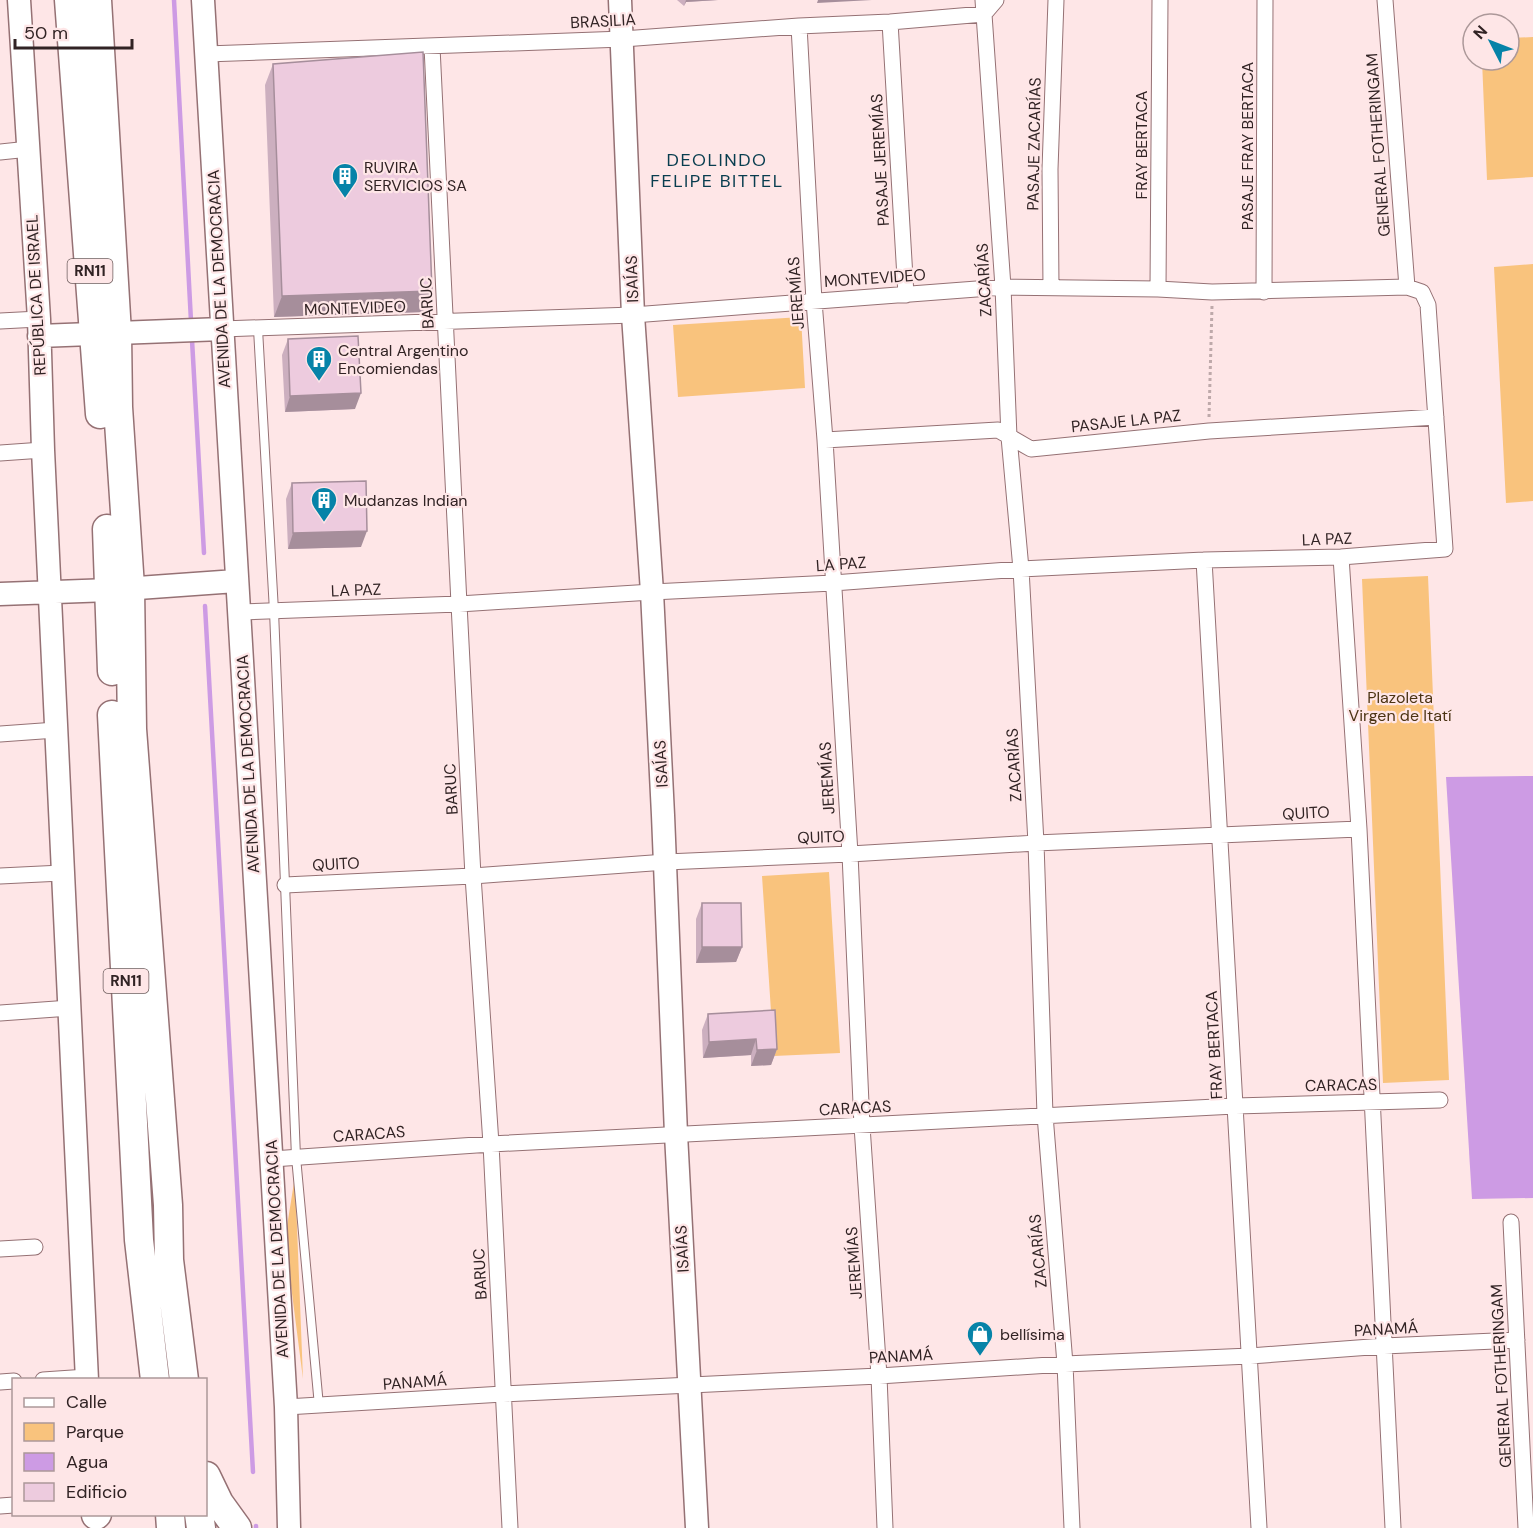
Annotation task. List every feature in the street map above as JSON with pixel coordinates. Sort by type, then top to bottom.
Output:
[{"type":"highway","name":"RN11","points":[[69,0],[106,333],[118,407],[120,588],[113,723],[139,1240],[151,1372]]},
{"type":"highway","name":"RN11","points":[[98,0],[106,333],[120,588]]},
{"type":"highway","points":[[120,588],[168,1205],[169,1260],[184,1378]]},
{"type":"highway","points":[[207,1478],[219,1503],[237,1528]]},
{"type":"street","name":"REPÚBLICA DE ISRAEL","points":[[19,0],[39,327],[50,591]]},
{"type":"street","name":"AVENIDA DE LA DEMOCRACIA","points":[[203,0],[286,1407],[289,1528]]},
{"type":"street","name":"ISAÍAS","points":[[620,0],[633,315],[666,862],[676,1134],[697,1528]]},
{"type":"street","points":[[983,7],[996,0]]},
{"type":"street","name":"PASAJE ZACARÍAS","points":[[1051,288],[1050,169],[1056,0]]},
{"type":"street","name":"FRAY BERTACA","points":[[1158,289],[1160,0]]},
{"type":"street","name":"PASAJE FRAY BERTACA","points":[[1264,292],[1265,0]]},
{"type":"street","name":"GENERAL FOTHERINGAM","points":[[1385,0],[1407,287]]},
{"type":"street","name":"BRASILIA","points":[[206,54],[623,39],[890,22],[983,7]]},
{"type":"street","name":"ZACARÍAS","points":[[983,7],[1003,287],[1009,437],[1021,569],[1036,843],[1045,1116],[1065,1364],[1072,1528]]},
{"type":"street","name":"PASAJE JEREMÍAS","points":[[890,22],[906,295]]},
{"type":"street","name":"JEREMÍAS","points":[[799,26],[814,301],[825,440],[850,854],[862,1125],[879,1376],[885,1528]]},
{"type":"street","name":"BARUC","points":[[432,47],[473,876],[491,1144],[510,1528]]},
{"type":"street","points":[[0,152],[29,149]]},
{"type":"street","name":"MONTEVIDEO","points":[[222,329],[633,315],[1003,287],[1264,292],[1407,287],[1422,292],[1428,305],[1436,417]]},
{"type":"street","points":[[0,321],[106,333],[222,329]]},
{"type":"street","name":"PASAJE LA PAZ","points":[[825,440],[998,430],[1031,448],[1209,431],[1436,417]]},
{"type":"street","name":"LA PAZ","points":[[239,612],[459,604],[833,583],[1021,569],[1204,560],[1341,557],[1445,549],[1436,417]]},
{"type":"street","points":[[0,453],[43,450]]},
{"type":"street","points":[[1341,557],[1359,829],[1393,1528]]},
{"type":"street","name":"FRAY BERTACA","points":[[1204,560],[1259,1528]]},
{"type":"street","points":[[0,594],[236,580]]},
{"type":"street","points":[[50,591],[87,1378]]},
{"type":"street","points":[[0,734],[56,730]]},
{"type":"street","name":"QUITO","points":[[285,885],[473,876],[666,862],[1359,829]]},
{"type":"street","points":[[0,876],[62,873]]},
{"type":"street","points":[[0,1013],[70,1008]]},
{"type":"street","name":"CARACAS","points":[[272,1159],[676,1134],[1236,1106],[1440,1100]]},
{"type":"street","name":"GENERAL FOTHERINGAM","points":[[1511,1222],[1527,1528]]},
{"type":"street","points":[[0,1249],[35,1247]]},
{"type":"street","name":"PANAMÁ","points":[[286,1407],[1517,1340]]},
{"type":"lane","points":[[258,329],[274,611],[297,1157],[319,1406]]},
{"type":"path","points":[[1209,431],[1212,292]]},
{"type":"green space","points":[[1533,37],[1533,177],[1487,180],[1482,72],[1521,72],[1521,38]]},
{"type":"green space","points":[[1533,264],[1533,501],[1506,503],[1494,267]]},
{"type":"green space","points":[[801,317],[805,388],[678,397],[673,325]]},
{"type":"green space","name":"Plazoleta Virgen de Itatí","points":[[1428,576],[1449,1080],[1383,1083],[1362,579]]},
{"type":"green space","points":[[829,872],[840,1053],[774,1056],[762,876]]},
{"type":"green space","points":[[295,1176],[303,1379],[285,1239]]},
{"type":"water","points":[[1533,776],[1533,1198],[1472,1199],[1446,777]]},
{"type":"building","name":"RUVIRA SERVICIOS SA","points":[[423,52],[432,291],[282,296],[273,64]]},
{"type":"building","name":"Central Argentino Encomiendas","points":[[358,336],[361,393],[290,396],[288,339]]},
{"type":"building","name":"Mudanzas Indian","points":[[366,481],[367,531],[293,533],[292,483]]},
{"type":"building","points":[[702,903],[741,903],[742,947],[702,947]]},
{"type":"building","points":[[775,1010],[777,1049],[757,1050],[756,1039],[709,1042],[708,1014]]},
{"type":"waterway","points":[[174,0],[191,321]]},
{"type":"waterway","points":[[192,340],[204,553]]},
{"type":"waterway","points":[[205,606],[253,1472]]},
{"type":"place","name":"RUVIRA SERVICIOS SA","points":[[345,199]]},
{"type":"place","name":"Central Argentino Encomiendas","points":[[319,382]]},
{"type":"place","name":"Mudanzas Indian","points":[[324,523]]},
{"type":"place","name":"bellísima","points":[[980,1357]]},
{"type":"district","name":"DEOLINDO FELIPE BITTEL","points":[[717,170]]}]
